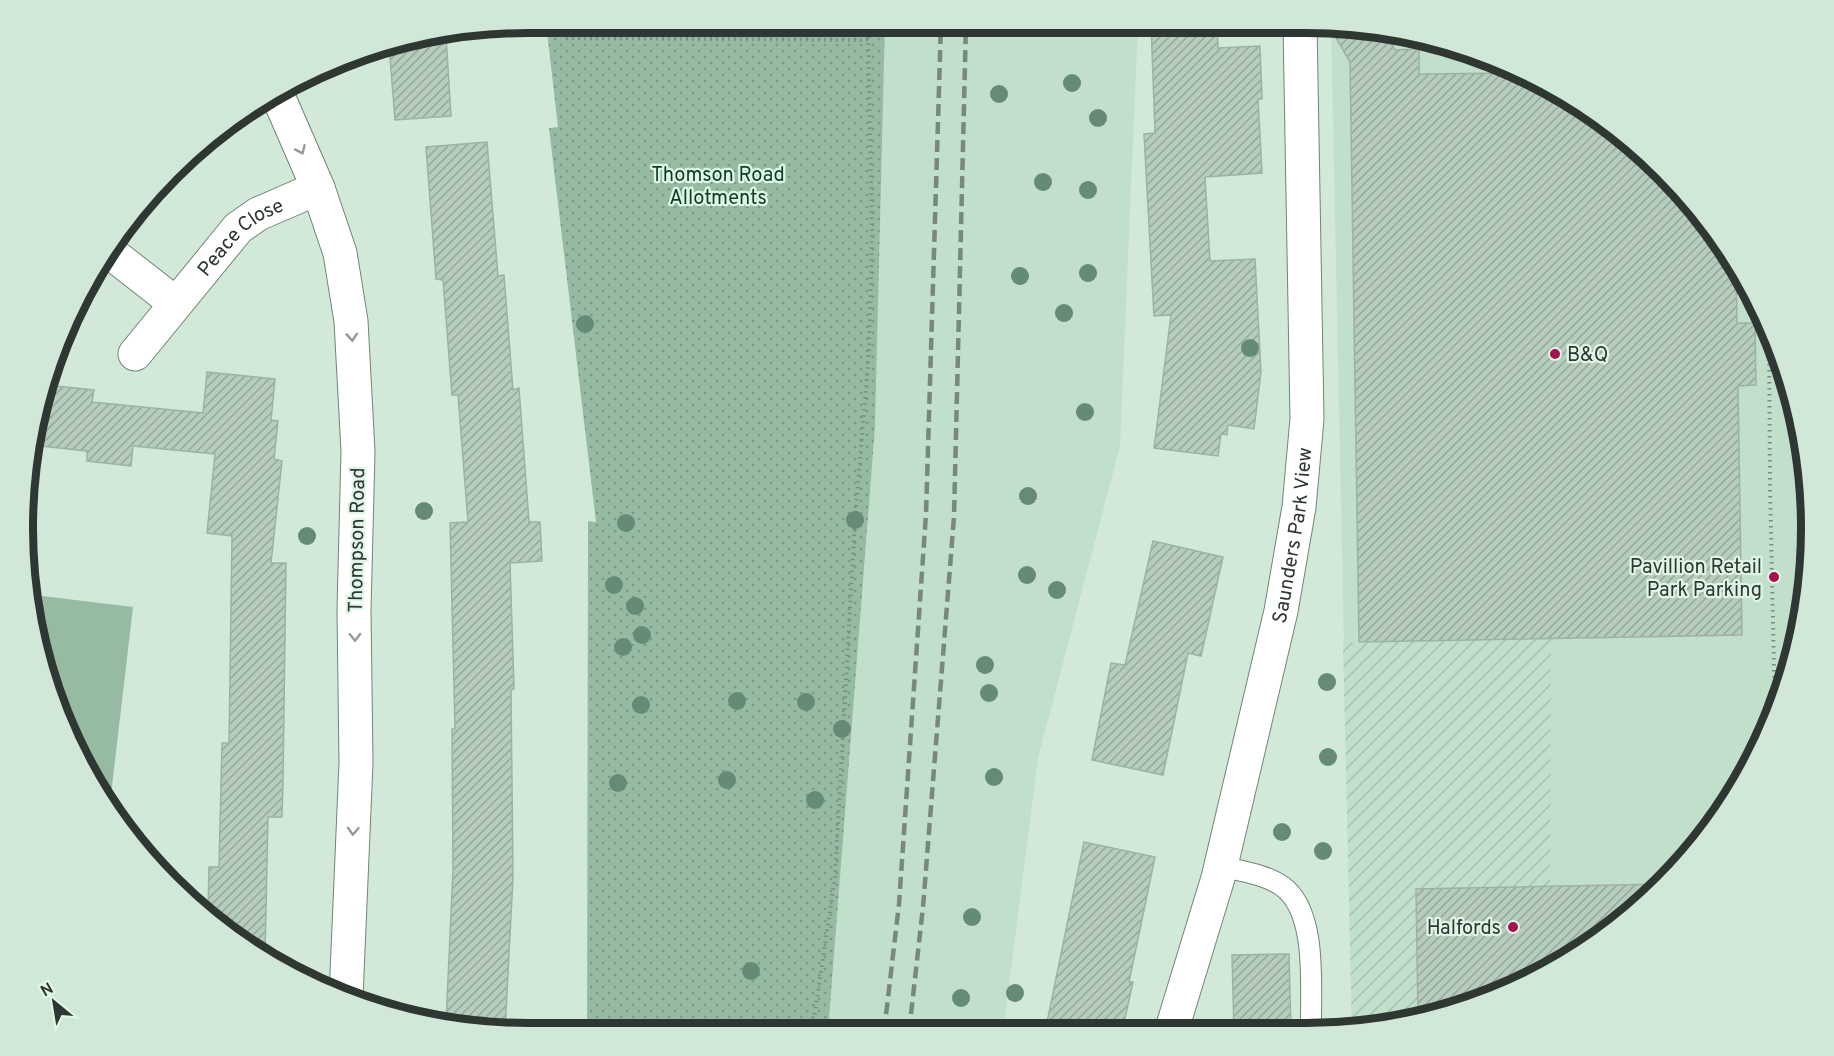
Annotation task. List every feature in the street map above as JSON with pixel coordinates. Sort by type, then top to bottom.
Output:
[{"type":"street","name":"Saunders Park View","points":[[1174,1023],[1194,962],[1220,866],[1281,611],[1299,507],[1307,419],[1300,33]]},
{"type":"street","name":"Thompson Road","points":[[279,99],[318,188],[340,253],[351,321],[358,451],[354,610],[356,763],[346,988]]},
{"type":"street","name":"Peace Close","points":[[135,354],[175,303],[248,220],[318,188]]},
{"type":"street","points":[[120,260],[175,303]]},
{"type":"lane","points":[[1220,866],[1281,885],[1300,907],[1307,930],[1311,1023]]},
{"type":"path","points":[[813,1023],[835,877],[855,520],[869,352],[872,234],[867,33]]},
{"type":"path","points":[[566,38],[867,40]]},
{"type":"path","points":[[1770,356],[1774,688]]},
{"type":"shaded area","points":[[885,33],[1138,33],[1120,446],[1038,758],[1004,1023],[829,1023],[875,427]]},
{"type":"shaded area","points":[[1331,34],[1371,37],[1434,50],[1465,59],[1525,84],[1581,116],[1607,135],[1656,178],[1699,227],[1718,253],[1750,309],[1763,339],[1775,369],[1791,431],[1797,463],[1801,528],[1797,593],[1775,687],[1735,776],[1699,829],[1678,854],[1656,878],[1607,921],[1554,957],[1525,972],[1465,997],[1434,1006],[1352,1021]]},
{"type":"shaded area","points":[[1551,639],[1550,886],[1416,889],[1418,1010],[1352,1021],[1343,643]]},
{"type":"green space","name":"Thomson Road Allotments","points":[[547,33],[885,33],[875,427],[829,1023],[587,1023],[588,521],[596,522],[549,128],[558,127]]},
{"type":"green space","points":[[37,595],[133,607],[111,795],[84,747],[59,687]]},
{"type":"building","points":[[1151,33],[1217,33],[1218,48],[1260,46],[1262,99],[1258,99],[1262,173],[1205,177],[1210,261],[1255,259],[1261,372],[1254,429],[1228,425],[1227,435],[1221,434],[1218,456],[1154,448],[1171,315],[1154,316],[1144,134],[1155,133]]},
{"type":"building","name":"B&Q","points":[[1334,34],[1389,40],[1395,50],[1419,49],[1419,74],[1500,73],[1554,99],[1607,135],[1656,178],[1699,227],[1718,253],[1736,283],[1737,323],[1755,323],[1756,385],[1738,386],[1742,635],[1359,642],[1350,62]]},
{"type":"building","points":[[446,40],[451,116],[395,120],[390,53]]},
{"type":"building","points":[[487,142],[498,276],[504,275],[513,390],[519,388],[529,522],[540,522],[542,561],[510,563],[514,689],[511,690],[513,877],[506,1022],[446,1016],[453,870],[452,729],[455,729],[450,523],[468,522],[458,395],[452,395],[443,280],[436,279],[426,147]]},
{"type":"building","points":[[207,372],[275,379],[271,420],[278,421],[274,459],[282,461],[271,563],[286,563],[283,782],[282,817],[268,817],[265,948],[208,905],[209,867],[219,867],[222,743],[229,743],[232,536],[207,533],[215,454],[133,446],[131,466],[87,461],[87,451],[41,446],[54,386],[94,390],[92,402],[203,413]]},
{"type":"building","points":[[1153,541],[1223,557],[1201,656],[1188,653],[1163,775],[1092,760],[1111,663],[1125,665]]},
{"type":"building","points":[[1084,842],[1155,857],[1129,982],[1133,982],[1124,1023],[1047,1023]]},
{"type":"building","name":"Halfords","points":[[1649,884],[1607,921],[1554,957],[1465,997],[1418,1010],[1416,889]]},
{"type":"building","points":[[1289,954],[1291,1023],[1234,1023],[1232,955]]},
{"type":"railway","points":[[885,1023],[899,904],[926,514],[941,33]]},
{"type":"railway","points":[[910,1023],[923,907],[954,517],[966,33]]},
{"type":"place","name":"B&Q","points":[[1555,354]]},
{"type":"place","name":"Pavillion Retail Park Parking","points":[[1774,577]]},
{"type":"place","name":"Halfords","points":[[1513,927]]}]
